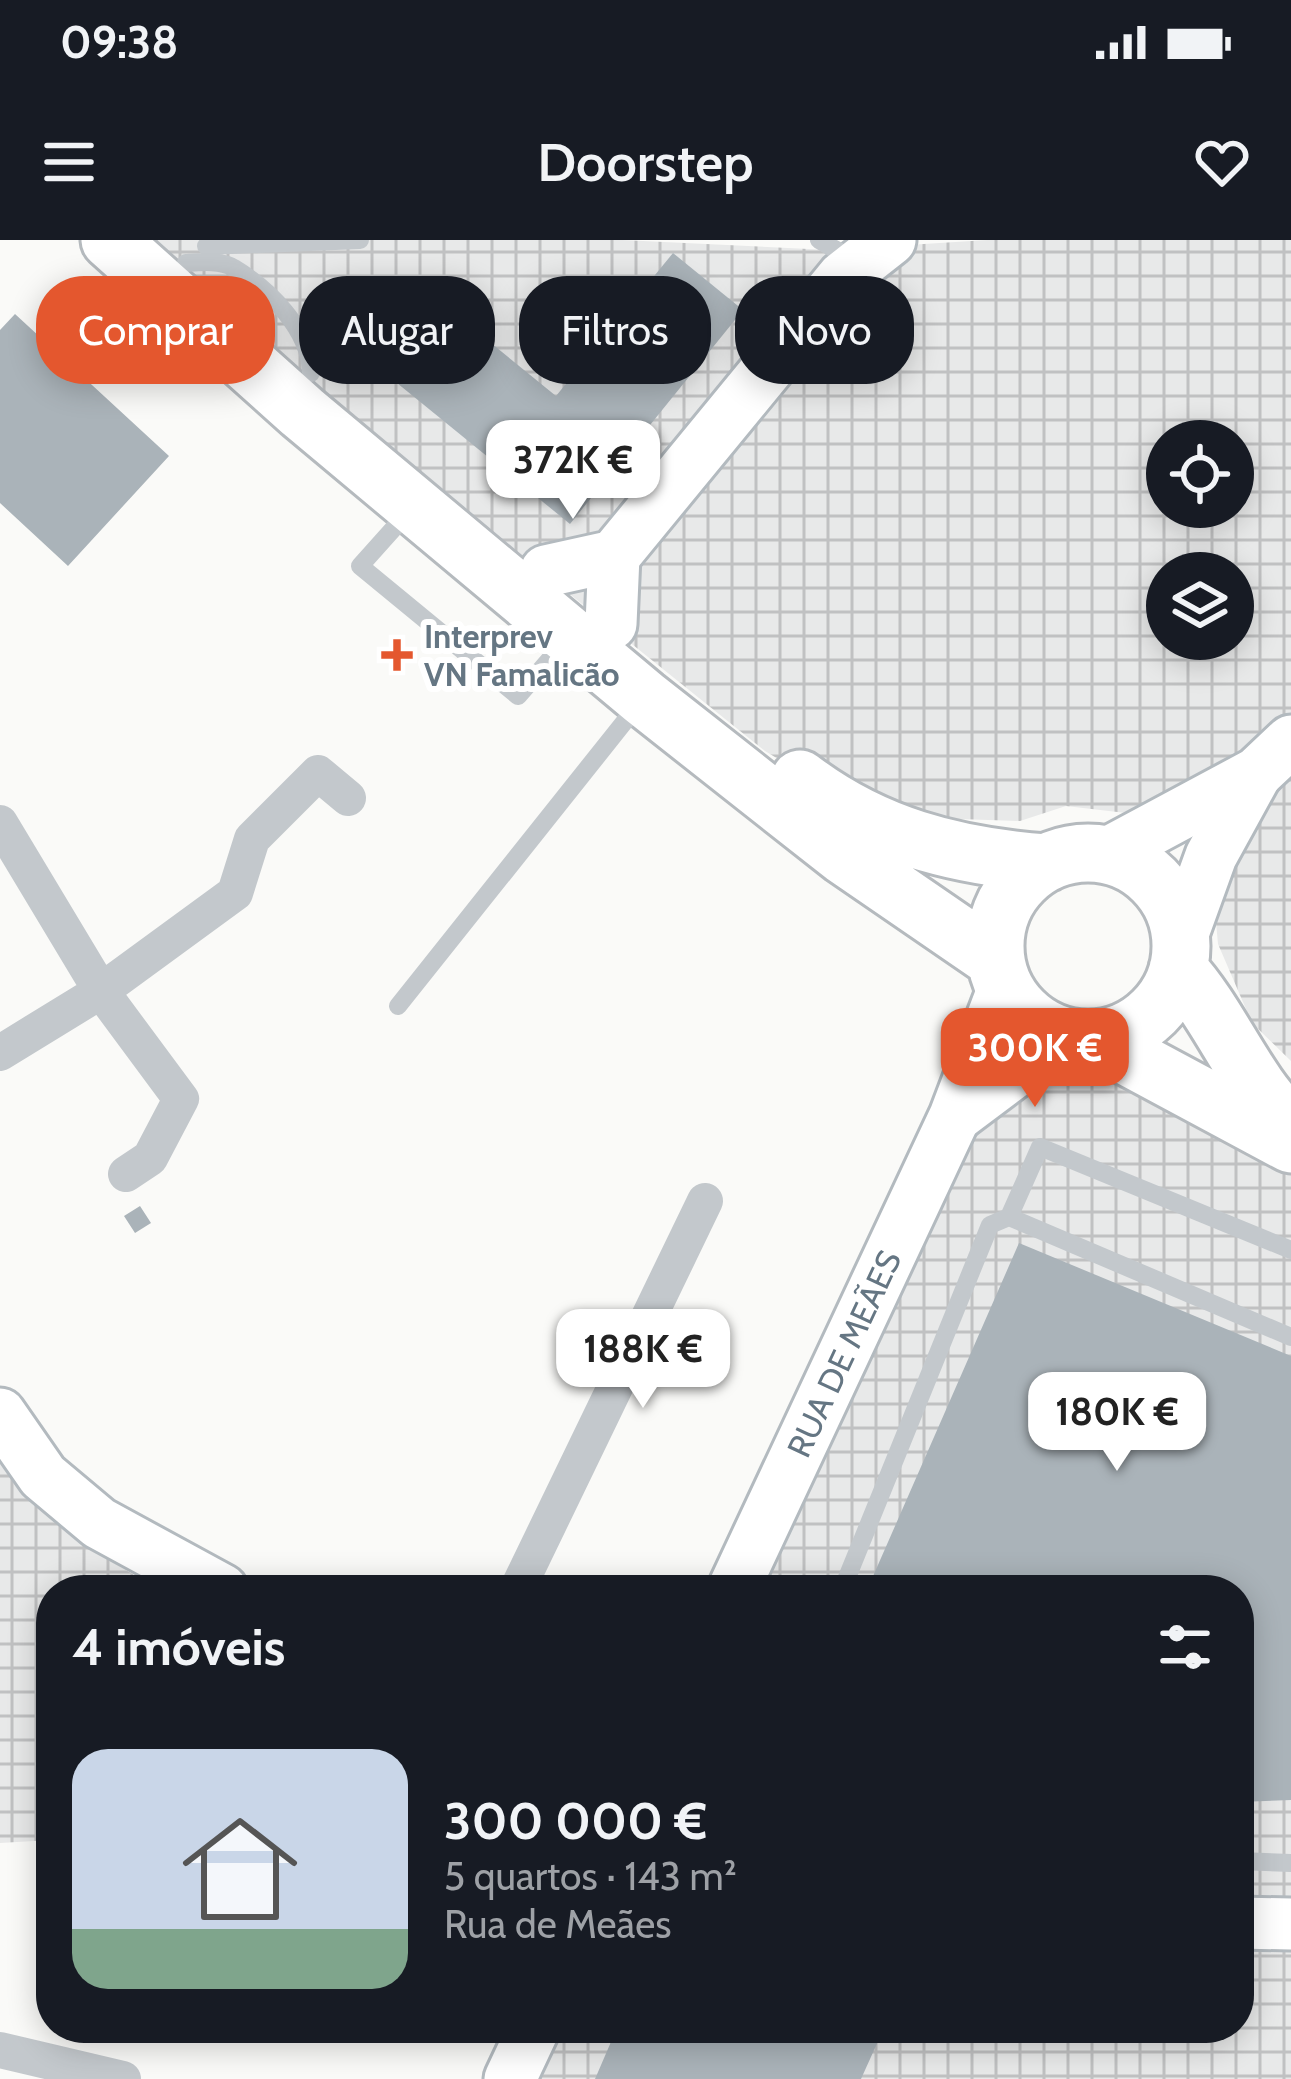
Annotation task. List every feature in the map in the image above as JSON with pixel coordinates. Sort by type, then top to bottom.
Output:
[{"type":"main road","points":[[110,240],[429,529],[560,614],[837,808],[890,834],[954,851],[1046,862]]},
{"type":"main road","points":[[184,250],[644,698],[1000,974],[1032,1020],[1083,1039],[1291,1144]]},
{"type":"main road","points":[[1000,974],[1005,903],[1022,880],[1046,862],[1075,854],[1106,854],[1134,865],[1158,884],[1174,909],[1180,954],[1196,989],[1237,1058],[1291,1126]]},
{"type":"main road","points":[[1083,1039],[1124,1033],[1149,1017],[1168,996],[1180,954]]},
{"type":"street","points":[[560,614],[614,556],[856,248]]},
{"type":"street","points":[[1106,854],[1274,757]]},
{"type":"street","points":[[1180,954],[1211,856],[1274,757]]},
{"type":"street","points":[[0,1053],[101,991],[235,893],[252,839],[318,773],[348,798]]},
{"type":"street","points":[[0,823],[101,991],[181,1099],[150,1158],[126,1174]]},
{"type":"street","name":"RUA DE MEÃES","points":[[740,1575],[955,1116],[1000,974]]},
{"type":"street","name":"RUA DE MEÃES","points":[[955,1116],[1029,1061],[1083,1039]]},
{"type":"street","points":[[524,1575],[705,1202]]},
{"type":"street","points":[[0,1414],[43,1476],[99,1523],[194,1575]]},
{"type":"street","points":[[1254,1924],[1291,1924]]},
{"type":"street","points":[[510,2079],[527,2043]]},
{"type":"street","points":[[0,2050],[123,2079]]},
{"type":"lane","points":[[184,250],[360,240]]},
{"type":"lane","points":[[429,529],[360,566],[518,696],[560,614]]},
{"type":"lane","points":[[398,1006],[644,698]]},
{"type":"lane","points":[[848,1575],[990,1225],[1009,1217],[1040,1147],[1291,1250]]},
{"type":"lane","points":[[1009,1217],[1291,1337]]},
{"type":"lane","points":[[1254,1862],[1291,1863]]},
{"type":"shaded area","points":[[135,240],[622,240],[829,250],[987,240],[1291,240],[1291,1061],[1252,1023],[1218,944],[1214,901],[1237,826],[1066,806],[1020,821],[929,818],[831,791],[765,751],[308,384],[495,384],[495,276],[299,276],[299,376],[275,357],[275,276],[174,276]]},
{"type":"shaded area","points":[[1085,1060],[1291,1170],[1291,2079],[528,2079],[544,2043],[1254,2043],[1254,1575],[756,1575],[969,1133],[1001,1089]]},
{"type":"shaded area","points":[[0,1455],[50,1511],[134,1575],[36,1575],[36,1841],[0,1843]]},
{"type":"building","points":[[673,253],[701,276],[654,276]]},
{"type":"building","points":[[711,284],[735,303],[735,320],[711,350]]},
{"type":"building","points":[[15,314],[36,333],[36,384],[91,384],[169,456],[68,566],[0,503],[0,330]]},
{"type":"building","points":[[495,346],[519,366],[519,384],[541,384],[556,396],[566,384],[683,384],[570,524],[398,384],[495,384]]},
{"type":"building","points":[[140,1206],[151,1223],[135,1233],[124,1216]]},
{"type":"building","points":[[1019,1243],[1291,1356],[1291,1800],[1254,1801],[1254,1575],[874,1575]]},
{"type":"building","points":[[611,2043],[877,2043],[861,2079],[595,2079]]},
{"type":"place","name":"Interprev VN Famalicão","points":[[397,655]]}]
